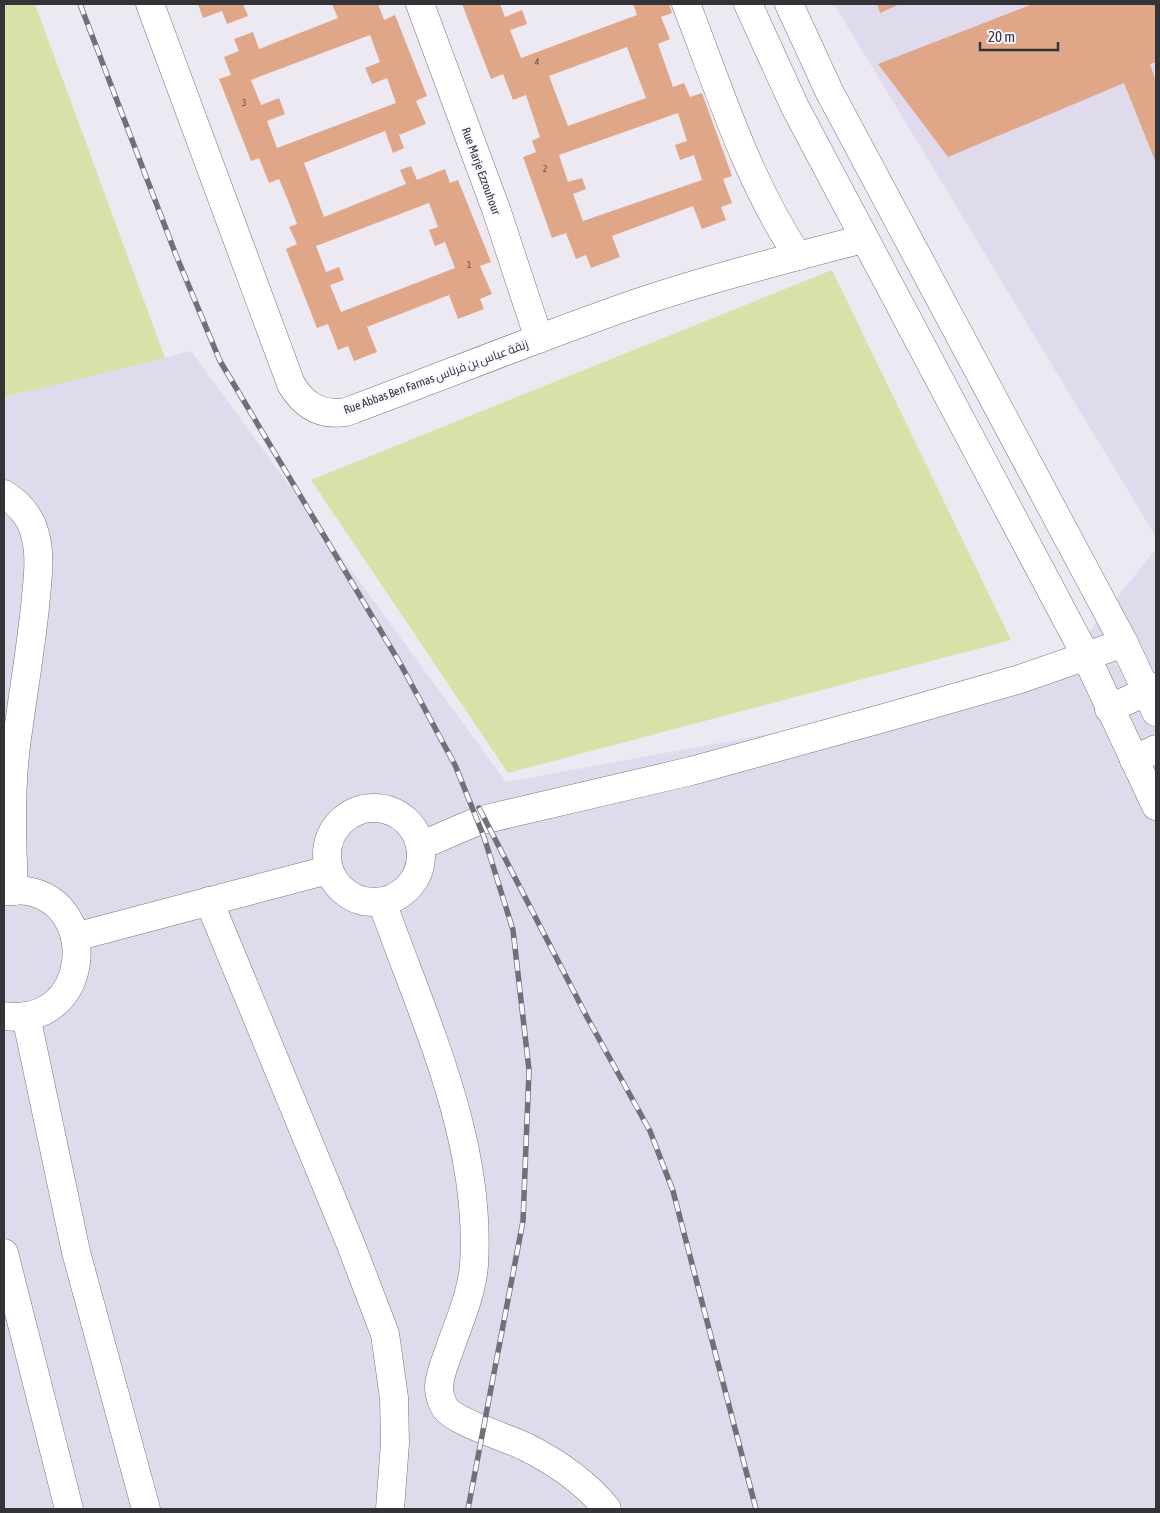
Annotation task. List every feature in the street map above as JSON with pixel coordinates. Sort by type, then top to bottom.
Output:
[{"type":"street","name":"Rue Abbas Ben Farnas زنقة عباس بن فرناس","points":[[150,4],[291,384],[307,404],[326,413],[346,412],[539,339],[680,290],[863,239]]},
{"type":"street","name":"Rue Marje Ezzouhour","points":[[420,4],[496,212],[539,339]]},
{"type":"street","points":[[686,4],[752,170],[784,234],[798,256]]},
{"type":"street","points":[[748,4],[795,107],[863,239],[1086,656],[1109,710],[1145,755],[1156,806]]},
{"type":"street","points":[[789,4],[829,91],[1153,697],[1109,710]]},
{"type":"street","points":[[4,494],[29,518],[35,532],[38,554],[29,661],[14,773],[9,891],[28,891],[48,900],[62,911],[75,937],[78,952],[75,974],[64,994],[56,1002],[37,1014],[15,1016],[146,1509]]},
{"type":"street","points":[[420,846],[478,821],[691,771],[884,718],[1020,679],[1124,643]]},
{"type":"street","points":[[381,808],[392,811],[406,820],[416,833],[420,846],[422,854],[420,871],[412,885],[399,896],[382,902],[363,902],[344,892],[333,880],[328,870],[326,853],[330,837],[336,827],[348,816],[364,809],[381,808]]},
{"type":"street","points":[[75,937],[328,870]]},
{"type":"street","points":[[210,902],[351,1245],[385,1334],[394,1398],[395,1444],[390,1509]]},
{"type":"street","points":[[382,902],[444,1070],[459,1124],[470,1193],[475,1244],[474,1267],[470,1288],[444,1365],[439,1388],[442,1401],[446,1409],[465,1422],[524,1447],[561,1466],[593,1492],[607,1509]]},
{"type":"street","points":[[4,1253],[69,1509]]},
{"type":"shaded area","points":[[834,4],[1156,4],[1156,537]]},
{"type":"shaded area","points":[[191,351],[506,782],[1048,683],[1156,549],[1156,1509],[4,1509],[4,397]]},
{"type":"green space","points":[[4,4],[35,4],[165,358],[4,397]]},
{"type":"green space","points":[[832,270],[1011,640],[508,773],[311,480]]},
{"type":"building","points":[[198,4],[243,4],[248,16],[227,24],[222,11],[203,18]]},
{"type":"building","points":[[332,4],[378,4],[384,20],[395,15],[427,96],[416,101],[426,124],[399,135],[404,148],[393,153],[385,131],[304,163],[324,217],[406,184],[400,170],[411,166],[417,180],[445,169],[450,183],[458,180],[491,262],[480,266],[492,294],[480,299],[484,309],[458,319],[449,295],[367,327],[377,352],[354,361],[348,346],[338,350],[328,324],[317,328],[286,249],[297,244],[289,227],[297,224],[289,203],[279,179],[269,183],[259,158],[251,161],[219,79],[231,75],[224,57],[239,51],[234,39],[253,32],[259,49],[338,18]],"holes":[[[370,35],[380,62],[365,68],[372,84],[387,78],[396,103],[277,148],[267,121],[285,114],[279,98],[261,105],[251,80]],[[429,203],[438,227],[429,230],[435,246],[445,242],[455,268],[341,312],[330,285],[344,280],[339,267],[326,272],[316,246]]]},
{"type":"building","points":[[462,4],[500,4],[505,17],[522,10],[527,24],[510,30],[521,58],[637,15],[633,4],[669,4],[672,13],[661,17],[670,39],[658,44],[673,87],[684,83],[690,97],[702,93],[732,176],[723,179],[732,203],[721,207],[726,220],[702,229],[693,206],[612,236],[620,257],[591,268],[586,255],[576,259],[566,233],[552,238],[523,157],[536,152],[532,141],[540,137],[526,95],[513,100],[503,74],[491,79]],"holes":[[[627,47],[646,98],[568,126],[549,76]],[[678,113],[687,141],[675,145],[680,160],[694,155],[702,180],[583,221],[573,194],[586,189],[582,178],[568,182],[559,155]]]},
{"type":"building","points":[[877,4],[900,4],[880,13]]},
{"type":"building","points":[[1033,4],[1156,4],[1156,62],[1150,64],[1156,81],[1156,163],[1124,83],[948,157],[878,64]]},
{"type":"railway","points":[[80,4],[176,255],[220,361],[401,665],[455,765],[484,837],[513,930],[529,1070],[523,1221],[468,1509]]},
{"type":"railway","points":[[479,808],[588,1019],[650,1131],[673,1191],[756,1509]]}]
